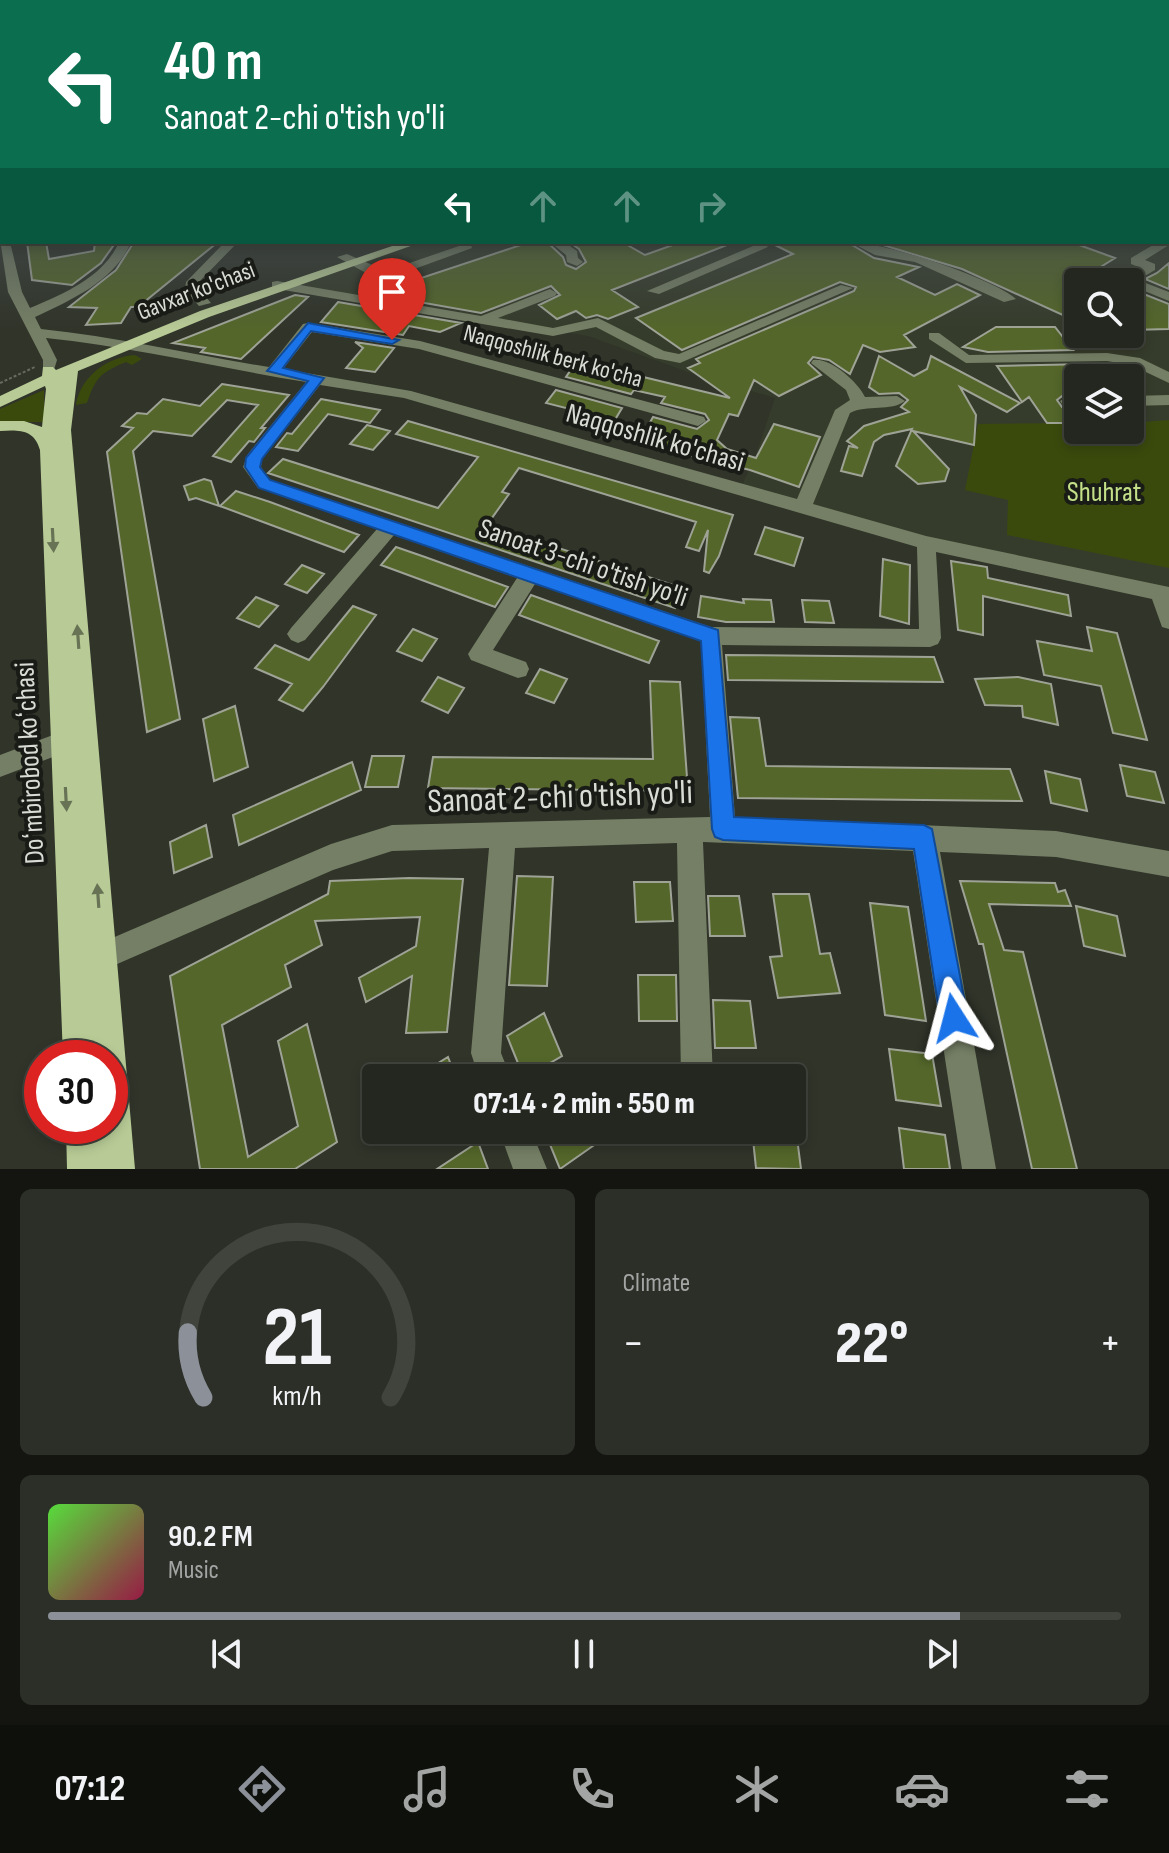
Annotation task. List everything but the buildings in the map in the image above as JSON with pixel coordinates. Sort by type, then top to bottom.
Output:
[{"type":"main road","name":"Gavxar ko'chasi","points":[[119,343],[385,244]]},
{"type":"main road","name":"Gavxar ko'chasi","points":[[0,393],[204,303],[408,244]]},
{"type":"main road","name":"Gavxar ko'chasi","points":[[0,402],[58,370]]},
{"type":"main road","name":"Doʻmbirobod koʻchasi","points":[[58,370],[48,450],[74,738],[102,956],[108,1040]]},
{"type":"main road","name":"Doʻmbirobod koʻchasi","points":[[58,370],[74,738],[74,969],[78,1040]]},
{"type":"main road","points":[[0,426],[24,426],[40,431],[48,450]]},
{"type":"main road","points":[[83,1144],[84,1169]]},
{"type":"main road","name":"Doʻmbirobod koʻchasi","points":[[116,1144],[118,1169]]},
{"type":"street","points":[[4,244],[7,292],[27,315],[58,370]]},
{"type":"street","points":[[27,315],[93,279],[123,252],[125,244]]},
{"type":"street","points":[[204,303],[192,290],[192,282],[230,244]]},
{"type":"street","points":[[429,244],[440,258]]},
{"type":"street","points":[[348,259],[380,275],[440,258],[466,248],[465,244]]},
{"type":"street","points":[[559,244],[573,254],[571,259],[577,262]]},
{"type":"street","points":[[654,291],[762,247],[758,244]]},
{"type":"street","points":[[861,244],[879,252],[918,259],[1009,299]]},
{"type":"street","points":[[1163,244],[1135,261],[1151,267],[1128,280],[1169,297]]},
{"type":"street","points":[[277,285],[553,332],[598,322],[660,355],[680,359],[846,288]]},
{"type":"street","points":[[484,319],[550,293]]},
{"type":"street","name":"Naqqoshlik berk ko'cha","points":[[274,371],[308,327],[420,345],[698,421]]},
{"type":"street","name":"Naqqoshlik ko'chasi","points":[[37,333],[119,343],[406,394],[926,543],[1165,594]]},
{"type":"street","points":[[934,336],[966,359],[1107,357],[1135,361],[1169,378]]},
{"type":"street","points":[[818,363],[853,388],[859,402]]},
{"type":"street","name":"Sanoat 3-chi o'tish yo'li","points":[[317,378],[254,458],[252,467],[264,484],[711,636],[930,638],[926,543]]},
{"type":"street","points":[[1144,401],[1169,400]]},
{"type":"street","points":[[802,508],[843,410],[859,402],[897,401]]},
{"type":"street","points":[[298,634],[390,527]]},
{"type":"street","points":[[518,669],[479,654],[530,575]]},
{"type":"street","points":[[1165,594],[1169,621]]},
{"type":"street","points":[[711,636],[723,829]]},
{"type":"street","points":[[0,766],[74,738]]},
{"type":"street","points":[[690,829],[697,1064]]},
{"type":"street","name":"Sanoat 2-chi o'tish yo'li","points":[[74,969],[361,846],[407,837],[723,829],[1056,844],[1169,864]]},
{"type":"street","points":[[490,1064],[486,1053],[503,835]]},
{"type":"street","points":[[924,837],[979,1169]]},
{"type":"street","points":[[520,1144],[530,1169]]},
{"type":"path","points":[[0,383],[58,370]]},
{"type":"shaded area","points":[[410,244],[1169,244],[1169,595],[739,491],[755,458],[775,398],[688,372],[588,336],[277,285]]},
{"type":"green space","points":[[135,355],[142,359],[132,365],[126,362],[110,369],[96,382],[87,403],[76,405],[83,386],[96,370],[115,360]]},
{"type":"green space","points":[[44,390],[44,422],[0,422],[0,409]]},
{"type":"green space","name":"Shuhrat","points":[[1169,420],[1169,568],[1007,535],[1008,500],[965,490],[978,424],[1064,423],[1064,444],[1144,444],[1144,422]]},
{"type":"route","points":[[392,340],[308,327],[274,371],[317,378],[254,458],[252,467],[256,475],[264,484],[277,490],[711,636],[723,829],[924,837],[954,1018]]}]
